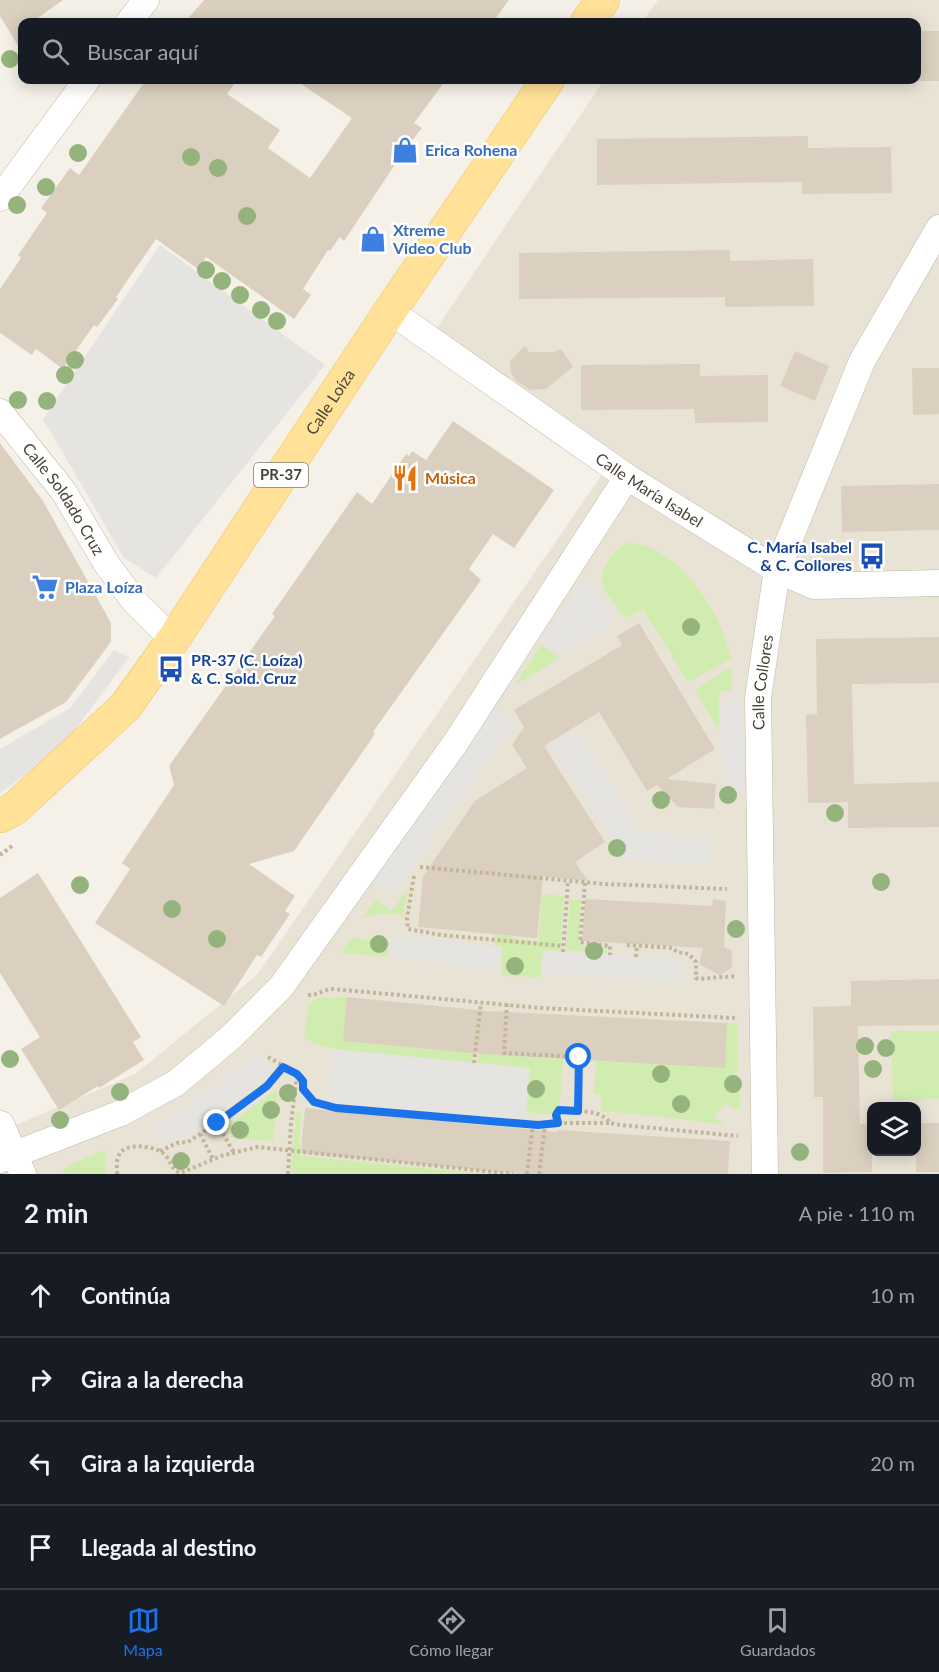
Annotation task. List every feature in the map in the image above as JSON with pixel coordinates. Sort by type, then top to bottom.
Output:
[{"type":"main road","points":[[590,18],[603,0]]},
{"type":"main road","name":"Calle Loíza","points":[[0,816],[14,809],[125,708],[173,640],[390,310],[545,84]]},
{"type":"street","points":[[132,18],[146,0]]},
{"type":"street","points":[[0,198],[84,84]]},
{"type":"street","name":"Calle Collores","points":[[765,1174],[758,698],[777,570],[862,361],[939,228]]},
{"type":"street","name":"Calle María Isabel","points":[[390,310],[627,477],[777,570],[814,586],[939,583]]},
{"type":"street","name":"Calle Soldado Cruz","points":[[0,412],[64,492],[106,563],[134,601],[173,640]]},
{"type":"street","points":[[1,1124],[13,1163],[121,1113],[176,1083],[230,1038],[281,987],[456,742],[627,477]]},
{"type":"path","points":[[420,867],[585,883],[727,889]]},
{"type":"path","points":[[414,876],[407,918],[408,929],[563,949],[568,881]]},
{"type":"path","points":[[585,883],[580,942],[610,946],[610,955]]},
{"type":"path","points":[[627,945],[673,948],[677,952],[689,954],[696,962],[696,978],[699,979],[762,975]]},
{"type":"path","points":[[636,957],[638,945]]},
{"type":"path","points":[[304,994],[310,996],[325,989],[333,989],[541,1008],[744,1018]]},
{"type":"path","points":[[474,1063],[481,1003]]},
{"type":"path","points":[[507,1004],[504,1053],[579,1057],[578,1111]]},
{"type":"path","points":[[268,1057],[297,1074],[303,1081],[303,1089],[314,1102],[336,1108],[545,1126],[550,1123],[610,1123],[745,1137]]},
{"type":"path","points":[[160,1151],[177,1143],[188,1142],[217,1123],[267,1086],[283,1067]]},
{"type":"path","points":[[288,1174],[297,1074]]},
{"type":"path","points":[[558,1123],[556,1115],[559,1110],[600,1115],[607,1118],[610,1123]]},
{"type":"path","points":[[217,1123],[234,1153]]},
{"type":"path","points":[[527,1174],[533,1124]]},
{"type":"path","points":[[539,1174],[545,1126]]},
{"type":"path","points":[[200,1134],[213,1159]]},
{"type":"path","points":[[117,1174],[118,1156],[121,1151],[132,1147],[153,1148],[160,1151],[173,1169],[183,1173],[213,1159],[257,1147],[513,1174]]},
{"type":"shaded area","points":[[658,0],[939,0],[939,1174],[0,1174],[0,1132],[135,1074],[257,975],[612,460],[436,329],[601,84],[921,84],[921,18],[645,18]]},
{"type":"shaded area","points":[[160,245],[325,365],[156,578],[124,558],[43,419]]},
{"type":"shaded area","points":[[585,576],[614,622],[563,655],[542,640]]},
{"type":"shaded area","points":[[114,650],[129,657],[60,750],[0,793],[0,749],[70,708]]},
{"type":"shaded area","points":[[742,696],[744,790],[723,791],[721,697]]},
{"type":"shaded area","points":[[493,707],[515,722],[392,896],[370,881]]},
{"type":"shaded area","points":[[576,729],[641,831],[711,838],[709,865],[624,859],[551,745]]},
{"type":"shaded area","points":[[393,935],[502,947],[500,970],[391,958]]},
{"type":"shaded area","points":[[543,950],[685,961],[684,983],[541,973]]},
{"type":"shaded area","points":[[333,1049],[530,1068],[525,1121],[328,1103]]},
{"type":"shaded area","points":[[256,1052],[273,1068],[237,1101],[170,1146],[151,1128],[222,1081]]},
{"type":"green space","points":[[627,543],[645,546],[663,554],[695,584],[719,623],[731,659],[690,681],[687,680],[643,609],[628,617],[620,612],[605,590],[602,581],[608,562]]},
{"type":"green space","points":[[541,645],[559,658],[515,685]]},
{"type":"green space","points":[[731,667],[732,690],[719,691],[719,730],[695,690]]},
{"type":"green space","points":[[408,889],[403,915],[383,913],[362,918],[376,900],[392,911]]},
{"type":"green space","points":[[541,894],[564,896],[560,952],[543,951],[541,973],[538,977],[501,975],[502,947],[494,946],[495,934],[512,936],[512,939],[538,941]]},
{"type":"green space","points":[[570,899],[581,900],[578,944],[607,948],[606,953],[566,950]]},
{"type":"green space","points":[[351,938],[389,942],[387,957],[341,953]]},
{"type":"green space","points":[[347,997],[343,1041],[462,1052],[478,1012],[472,1063],[356,1052],[315,1043],[304,1037],[309,1003],[319,998]]},
{"type":"green space","points":[[482,1013],[505,1014],[502,1055],[563,1059],[559,1115],[526,1112],[530,1068],[478,1063]]},
{"type":"green space","points":[[727,1023],[737,1023],[737,1073],[740,1087],[739,1110],[725,1104],[715,1116],[725,1125],[601,1111],[602,1095],[594,1094],[596,1061],[638,1063]]},
{"type":"green space","points":[[891,1031],[939,1031],[939,1099],[893,1100]]},
{"type":"green space","points":[[275,1091],[278,1092],[273,1141],[232,1138],[226,1127]]},
{"type":"green space","points":[[296,1112],[301,1112],[299,1144],[301,1145],[301,1156],[486,1174],[291,1174]]},
{"type":"green space","points":[[106,1149],[106,1174],[63,1174],[67,1166]]},
{"type":"building","points":[[0,0],[63,0],[38,18],[18,18],[18,45],[0,16]]},
{"type":"building","points":[[204,0],[509,0],[496,18],[188,18]]},
{"type":"building","points":[[921,31],[939,31],[939,81],[921,81]]},
{"type":"building","points":[[143,84],[234,84],[227,94],[280,130],[268,148],[310,178],[352,118],[301,84],[443,84],[414,123],[422,128],[344,241],[340,237],[330,251],[328,250],[303,289],[311,295],[294,319],[206,257],[198,269],[156,239],[116,297],[118,299],[97,327],[94,325],[63,369],[36,349],[32,355],[0,333],[0,289],[21,258],[18,255],[47,213],[41,208],[70,168],[79,175]]},
{"type":"building","points":[[808,136],[808,148],[891,147],[892,193],[802,194],[802,182],[597,185],[597,139]]},
{"type":"building","points":[[730,250],[730,261],[813,259],[814,306],[725,307],[725,297],[519,299],[519,253]]},
{"type":"building","points":[[525,346],[529,352],[554,352],[561,349],[573,367],[546,389],[530,390],[515,380],[511,373],[510,361]]},
{"type":"building","points":[[795,351],[829,366],[815,401],[780,386]]},
{"type":"building","points":[[700,364],[700,376],[768,375],[768,422],[695,423],[694,409],[581,410],[581,365]]},
{"type":"building","points":[[912,368],[939,368],[939,414],[913,415]]},
{"type":"building","points":[[453,421],[554,490],[514,548],[493,534],[469,569],[481,580],[373,732],[375,734],[294,851],[249,864],[295,896],[285,911],[290,914],[261,957],[257,955],[224,1006],[95,923],[130,869],[122,863],[174,785],[169,766],[275,616],[272,614],[357,492],[372,504],[406,454],[409,456],[412,451],[426,460]]},
{"type":"building","name":"Plaza Loíza","points":[[0,443],[43,501],[111,623],[111,642],[66,702],[0,739]]},
{"type":"building","points":[[939,484],[939,530],[842,532],[841,486]]},
{"type":"building","points":[[639,623],[715,749],[667,779],[716,784],[714,809],[678,807],[657,785],[647,791],[599,712],[544,746],[605,842],[575,862],[588,881],[543,876],[537,938],[418,927],[423,876],[475,801],[527,768],[512,745],[524,727],[514,710],[622,645],[617,636]]},
{"type":"building","points":[[939,637],[939,683],[852,684],[854,784],[939,782],[939,827],[848,828],[848,802],[808,803],[806,715],[817,714],[816,639]]},
{"type":"building","points":[[38,873],[141,1037],[133,1042],[144,1060],[59,1110],[21,1049],[40,1037],[0,973],[0,898]]},
{"type":"building","points":[[585,899],[712,906],[713,899],[726,901],[724,947],[732,951],[732,967],[720,975],[699,964],[703,948],[582,941]]},
{"type":"building","points":[[939,979],[939,1025],[858,1026],[860,1124],[867,1123],[867,1156],[872,1156],[872,1172],[823,1173],[823,1097],[814,1097],[813,1007],[851,1006],[851,981]]},
{"type":"building","points":[[347,997],[488,1011],[727,1023],[725,1068],[481,1054],[343,1041]]},
{"type":"building","points":[[305,1108],[557,1132],[558,1130],[730,1141],[728,1174],[520,1174],[301,1153]]},
{"type":"building","points":[[921,1123],[939,1123],[939,1172],[916,1172],[916,1156],[921,1156]]},
{"type":"place","name":"Erica Rohena","points":[[405,150]]},
{"type":"place","name":"Xtreme Video Club","points":[[373,239]]},
{"type":"place","name":"Música","points":[[405,478]]},
{"type":"place","name":"C. María Isabel & C. Collores","points":[[872,556]]},
{"type":"place","name":"Plaza Loíza","points":[[45,587]]},
{"type":"place","name":"PR-37 (C. Loíza) & C. Sold. Cruz","points":[[171,669]]},
{"type":"route","points":[[217,1123],[267,1086],[283,1067],[297,1074],[303,1081],[303,1089],[314,1102],[336,1108],[545,1126],[558,1123],[556,1115],[559,1110],[578,1111],[579,1057]]}]
